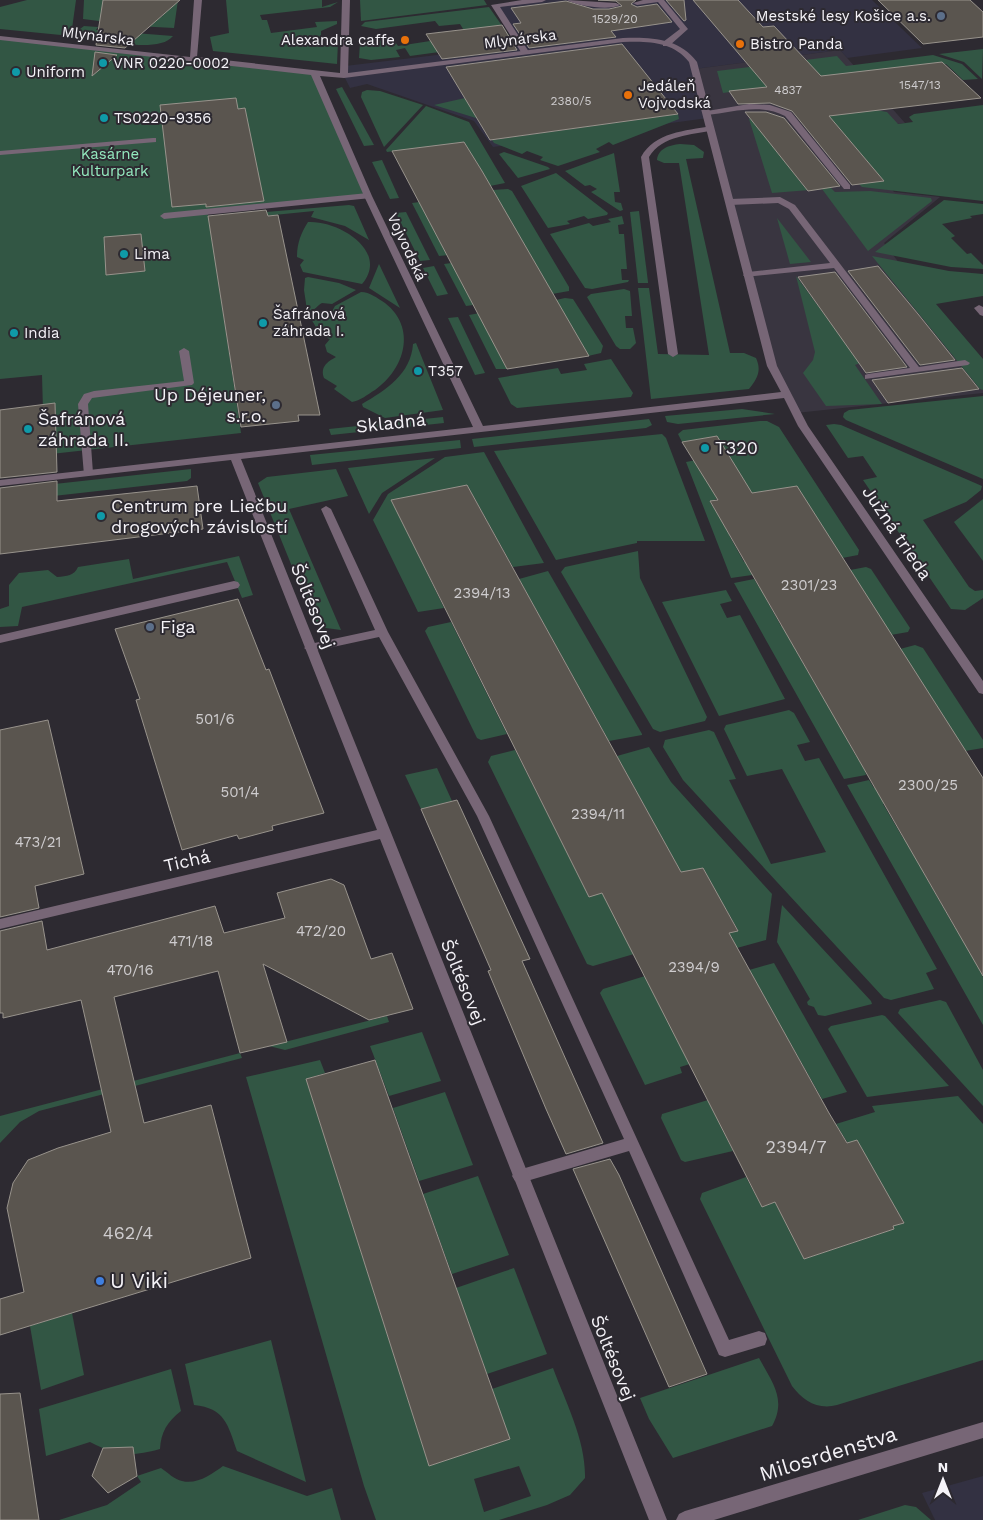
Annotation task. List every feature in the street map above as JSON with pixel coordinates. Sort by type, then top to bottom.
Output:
[{"type":"street","points":[[193,60],[198,0]]},
{"type":"street","points":[[344,76],[346,0]]},
{"type":"street","points":[[525,52],[493,3],[542,0]]},
{"type":"street","points":[[571,0],[594,5],[616,5]]},
{"type":"street","points":[[637,3],[660,0],[684,29],[666,44]]},
{"type":"street","name":"Mlynárska","points":[[0,38],[344,76],[623,40],[666,44],[684,51],[693,62],[707,113]]},
{"type":"street","name":"Vojvodská","points":[[315,74],[368,196],[479,429]]},
{"type":"street","points":[[785,395],[772,366],[707,113],[771,106],[782,110],[788,114],[847,187]]},
{"type":"street","points":[[673,354],[645,157],[647,151],[658,143],[711,128]]},
{"type":"street","points":[[0,153],[154,140]]},
{"type":"street","points":[[164,216],[368,196]]},
{"type":"street","points":[[730,202],[780,200],[788,202],[917,370]]},
{"type":"street","points":[[748,275],[836,265]]},
{"type":"street","points":[[983,307],[979,308],[983,312]]},
{"type":"street","points":[[88,473],[83,404],[88,396],[99,393],[188,383],[184,351]]},
{"type":"street","points":[[868,378],[964,363]]},
{"type":"street","name":"Skladná","points":[[0,482],[785,395]]},
{"type":"street","name":"Južná trieda","points":[[785,395],[803,426],[983,690]]},
{"type":"street","name":"Šoltésovej","points":[[235,457],[383,834],[658,1520]]},
{"type":"street","points":[[326,510],[382,632],[483,816],[634,1142],[725,1349],[759,1339]]},
{"type":"street","points":[[0,639],[234,585]]},
{"type":"street","points":[[310,648],[382,632]]},
{"type":"street","name":"Tichá","points":[[0,924],[383,834]]},
{"type":"street","points":[[520,1176],[634,1142]]},
{"type":"street","name":"Milosrdenstva","points":[[685,1520],[983,1430]]},
{"type":"shaded area","points":[[542,0],[571,0],[584,3],[616,5],[660,0],[872,0],[922,48],[847,58],[840,50],[695,69],[708,118],[493,147],[474,121],[367,84],[350,88],[344,76],[345,66],[520,45],[495,5]]},
{"type":"shaded area","points":[[840,50],[905,123],[841,131],[894,192],[940,197],[884,243],[983,374],[983,393],[796,413],[772,366],[695,69]]},
{"type":"shaded area","points":[[983,1476],[983,1520],[935,1520],[922,1493]]},
{"type":"green space","points":[[27,0],[76,0],[71,36],[0,29],[0,7]]},
{"type":"green space","points":[[84,0],[103,0],[122,24],[83,19]]},
{"type":"green space","points":[[178,0],[174,28],[136,26],[163,16],[163,11]]},
{"type":"green space","points":[[226,0],[322,0],[322,7],[338,2],[330,7],[260,15],[262,20],[267,20],[271,33],[317,27],[315,22],[337,21],[337,24],[321,31],[321,47],[338,42],[337,64],[213,51],[210,37],[229,33]]},
{"type":"green space","points":[[360,0],[484,0],[487,5],[361,21]]},
{"type":"green space","points":[[489,7],[514,43],[466,49],[465,32],[460,24],[439,26],[435,21],[376,29],[361,26],[365,22]]},
{"type":"green space","points":[[84,26],[98,27],[96,30],[173,36],[166,41],[156,44],[117,43],[82,38],[79,36],[80,29]]},
{"type":"green space","points":[[438,30],[454,50],[410,56],[405,48],[396,50],[400,57],[371,60],[359,58],[360,43],[393,39],[398,46],[443,39]]},
{"type":"green space","name":"Kasárne Kulturpark","points":[[0,38],[315,74],[368,196],[208,212],[208,217],[349,205],[354,206],[369,240],[345,226],[311,217],[314,211],[233,219],[209,218],[241,433],[42,455],[56,447],[56,410],[43,411],[42,375],[0,379]]},
{"type":"green space","points":[[983,49],[982,79],[964,62],[939,54]]},
{"type":"green space","points":[[933,55],[962,64],[978,79],[963,80],[946,64],[920,67],[918,65],[723,93],[717,71],[837,56],[846,66]]},
{"type":"green space","points":[[342,87],[374,145],[364,146],[336,89]]},
{"type":"green space","points":[[367,90],[380,91],[423,105],[384,147],[361,97],[362,92]]},
{"type":"green space","points":[[465,98],[479,119],[434,105]]},
{"type":"green space","points":[[833,102],[887,112],[898,124],[913,122],[909,117],[914,114],[983,105],[983,201],[862,187],[859,184],[883,180],[827,114]]},
{"type":"green space","points":[[426,106],[469,122],[505,183],[490,186],[476,161],[470,162],[464,142],[387,152],[386,150]]},
{"type":"green space","points":[[678,114],[679,119],[613,145],[609,142],[596,149],[600,152],[558,166],[540,160],[543,157],[527,151],[522,154],[494,143],[492,140]]},
{"type":"green space","points":[[756,117],[758,126],[805,188],[829,186],[835,192],[870,191],[931,198],[932,201],[868,251],[822,189],[772,193],[749,119]]},
{"type":"green space","points":[[672,145],[694,145],[704,152],[703,158],[686,159],[730,353],[744,353],[756,358],[759,371],[749,389],[651,399],[638,288],[649,288],[658,354],[709,355],[679,163],[664,163],[657,160],[662,150]]},
{"type":"green space","points":[[504,152],[550,169],[518,178],[499,154]]},
{"type":"green space","points":[[614,153],[620,192],[614,192],[615,202],[621,203],[623,210],[620,211],[591,192],[597,189],[590,185],[585,186],[565,171]]},
{"type":"green space","points":[[382,160],[399,198],[390,199],[372,162]]},
{"type":"green space","points":[[556,173],[608,213],[607,215],[588,219],[584,216],[567,221],[570,224],[548,228],[521,186]]},
{"type":"green space","points":[[508,189],[512,191],[569,287],[569,291],[552,294],[492,190]]},
{"type":"green space","points":[[944,200],[983,204],[983,214],[942,224],[955,236],[951,238],[967,254],[971,253],[983,265],[983,269],[951,267],[875,252]]},
{"type":"green space","points":[[427,201],[449,255],[439,256],[412,203]]},
{"type":"green space","points":[[639,211],[648,283],[638,283],[630,212]]},
{"type":"green space","points":[[406,212],[430,260],[420,261],[396,213]]},
{"type":"green space","points":[[622,216],[624,224],[618,225],[619,234],[624,234],[627,269],[621,269],[622,280],[629,280],[628,282],[592,289],[585,288],[550,234],[589,223],[593,226],[611,222],[608,219]]},
{"type":"green space","points":[[777,218],[811,262],[790,264]]},
{"type":"green space","points":[[308,222],[333,226],[346,232],[365,249],[370,260],[369,272],[362,284],[303,272],[300,265],[304,260],[297,257],[297,252],[300,238]]},
{"type":"green space","points":[[872,256],[949,271],[983,274],[983,296],[936,304],[983,359],[983,390],[980,389]]},
{"type":"green space","points":[[459,262],[481,304],[466,306],[444,264]]},
{"type":"green space","points":[[379,264],[400,308],[369,288]]},
{"type":"green space","points":[[434,266],[448,294],[437,296],[423,268]]},
{"type":"green space","points":[[796,276],[860,363],[855,365],[882,404],[826,406],[803,373],[813,360],[815,352]]},
{"type":"green space","points":[[305,278],[339,283],[356,290],[332,304],[322,303],[314,309],[307,310],[304,290]]},
{"type":"green space","points":[[624,289],[630,291],[632,316],[625,316],[626,328],[633,328],[636,343],[630,349],[620,349],[616,346],[587,297],[591,294]]},
{"type":"green space","points":[[361,292],[376,297],[395,313],[401,324],[404,336],[400,360],[394,371],[375,390],[352,402],[334,389],[337,386],[324,378],[323,371],[325,365],[336,357],[327,352],[325,345],[330,339],[321,333],[310,317],[331,313],[335,306]]},
{"type":"green space","points":[[573,299],[603,346],[601,353],[588,356],[556,300]]},
{"type":"green space","points":[[485,312],[507,369],[496,369],[469,315]]},
{"type":"green space","points":[[458,317],[485,373],[475,375],[448,318]]},
{"type":"green space","points":[[416,343],[443,410],[385,418],[363,407],[362,404],[396,380],[408,364],[413,344]]},
{"type":"green space","points":[[611,359],[633,393],[631,397],[517,408],[511,404],[498,378],[558,368],[561,374],[587,370],[584,364]]},
{"type":"green space","points":[[983,396],[983,479],[846,420],[843,417],[844,413],[849,410]]},
{"type":"green space","points":[[742,409],[775,414],[678,424],[667,422],[665,416]]},
{"type":"green space","points":[[443,417],[444,423],[331,435],[329,429]]},
{"type":"green space","points":[[649,419],[652,425],[646,428],[474,447],[472,439]]},
{"type":"green space","points":[[767,421],[779,427],[859,550],[858,555],[837,559],[791,487],[716,499],[710,502],[717,513],[722,513],[730,537],[744,562],[750,561],[756,571],[751,573],[752,575],[731,578],[686,462],[727,454],[717,436],[682,442],[678,434],[683,430]]},
{"type":"green space","points":[[826,425],[841,425],[982,486],[981,490],[966,502],[923,520],[969,587],[975,591],[983,590],[983,598],[965,610],[951,609],[863,480],[877,477],[863,456],[848,458]]},
{"type":"green space","points":[[662,434],[666,438],[705,541],[637,541],[637,543],[556,560],[494,451]]},
{"type":"green space","points":[[460,440],[461,448],[312,465],[310,455]]},
{"type":"green space","points":[[484,452],[544,563],[513,567],[467,485],[392,500],[444,608],[418,612],[373,520],[388,494],[445,457]]},
{"type":"green space","points":[[435,458],[382,493],[369,514],[348,468]]},
{"type":"green space","points":[[191,469],[191,478],[187,481],[0,502],[0,490]]},
{"type":"green space","points":[[336,469],[348,496],[289,509],[341,630],[326,628],[315,623],[258,483],[267,477]]},
{"type":"green space","points":[[983,499],[983,561],[954,522]]},
{"type":"green space","points":[[638,551],[640,578],[707,717],[705,721],[660,732],[653,729],[561,572],[565,567]]},
{"type":"green space","points":[[239,556],[253,595],[242,598],[227,562],[22,607],[18,626],[0,627],[0,609],[9,606],[9,585],[19,573],[48,570],[57,577],[70,575],[78,567],[129,559],[133,579]]},
{"type":"green space","points":[[866,567],[871,569],[910,628],[908,632],[885,636],[845,571]]},
{"type":"green space","points":[[548,571],[642,735],[609,741],[519,579]]},
{"type":"green space","points":[[754,579],[759,587],[765,586],[766,599],[781,626],[787,625],[803,651],[797,653],[822,696],[828,695],[839,725],[856,756],[863,755],[871,770],[865,771],[866,775],[844,779],[734,583]]},
{"type":"green space","points":[[726,590],[732,601],[720,604],[727,618],[740,615],[785,699],[719,716],[662,602]]},
{"type":"green space","points":[[451,622],[507,734],[481,740],[477,738],[425,631],[428,627]]},
{"type":"green space","points":[[915,645],[923,648],[983,740],[983,748],[959,752],[900,649]]},
{"type":"green space","points":[[789,710],[794,713],[810,742],[797,745],[805,761],[819,758],[937,969],[926,973],[934,989],[891,1000],[884,998],[683,780],[663,747],[665,740],[709,730],[714,732],[736,779],[729,780],[771,864],[826,852],[782,769],[747,776],[724,729],[726,725]]},
{"type":"green space","points":[[649,747],[671,782],[772,894],[766,940],[737,948],[729,933],[738,930],[726,909],[716,911],[714,888],[703,868],[681,872],[617,756]]},
{"type":"green space","points":[[515,750],[589,896],[615,890],[634,954],[593,966],[587,964],[488,762],[491,756]]},
{"type":"green space","points":[[437,768],[452,801],[421,809],[405,775]]},
{"type":"green space","points":[[869,780],[874,788],[881,787],[890,802],[883,804],[903,838],[910,836],[929,870],[923,872],[955,928],[962,926],[983,977],[983,1025],[847,785]]},
{"type":"green space","points":[[782,905],[872,1004],[825,1016],[818,1015],[814,1007],[808,1005],[807,1002],[810,999],[777,942]]},
{"type":"green space","points":[[774,963],[847,1092],[822,1099],[749,970]]},
{"type":"green space","points":[[645,976],[690,1064],[680,1067],[682,1073],[645,1085],[600,993],[603,989]]},
{"type":"green space","points":[[940,1000],[946,1002],[983,1070],[983,1106],[898,1013],[900,1009]]},
{"type":"green space","points":[[882,1015],[949,1086],[867,1097],[828,1029],[831,1026]]},
{"type":"green space","points":[[387,1016],[389,1022],[285,1050],[269,1046]]},
{"type":"green space","points":[[422,1032],[441,1081],[389,1096],[370,1046]]},
{"type":"green space","points":[[240,1053],[242,1058],[39,1111],[20,1122],[0,1143],[0,1116]]},
{"type":"green space","points":[[320,1060],[325,1073],[306,1079],[429,1466],[492,1389],[553,1368],[579,1436],[584,1464],[585,1478],[570,1495],[547,1505],[499,1520],[376,1520],[364,1486],[246,1077]],"holes":[[[519,1466],[531,1496],[484,1512],[474,1479]]]},
{"type":"green space","points":[[445,1092],[473,1165],[419,1181],[393,1108]]},
{"type":"green space","points":[[958,1096],[983,1124],[983,1360],[837,1405],[824,1406],[812,1403],[801,1396],[792,1386],[700,1199],[702,1193],[746,1177],[762,1207],[775,1202],[804,1259],[894,1229],[893,1226],[904,1222],[836,1124],[875,1112],[872,1106]]},
{"type":"green space","points":[[708,1100],[733,1151],[685,1162],[681,1160],[661,1118],[662,1114]]},
{"type":"green space","points":[[478,1176],[509,1255],[452,1274],[423,1194]]},
{"type":"green space","points":[[514,1268],[547,1354],[487,1374],[456,1288]]},
{"type":"green space","points":[[72,1313],[84,1375],[41,1390],[30,1326]]},
{"type":"green space","points":[[271,1340],[306,1482],[237,1451],[224,1419],[213,1410],[194,1405],[185,1364]]},
{"type":"green space","points":[[759,1358],[773,1383],[778,1399],[776,1416],[772,1426],[673,1458],[649,1419],[640,1398]]},
{"type":"green space","points":[[171,1369],[181,1411],[166,1428],[160,1449],[124,1454],[90,1442],[46,1456],[39,1409]]},
{"type":"green space","points":[[223,1466],[307,1496],[332,1488],[341,1520],[59,1520],[107,1505],[141,1482],[137,1476],[161,1468],[177,1479],[188,1482],[204,1478]]},
{"type":"green space","points":[[905,1505],[916,1507],[931,1520],[858,1520]]},
{"type":"building","points":[[103,0],[180,0],[125,48],[96,45]]},
{"type":"building","points":[[598,0],[636,0],[631,4],[637,7],[657,4],[672,22],[611,31],[616,37],[529,48],[513,24],[521,23],[511,8],[566,1],[593,9],[609,9],[622,6],[616,1]]},
{"type":"building","points":[[666,0],[684,0],[686,20],[684,21]]},
{"type":"building","points":[[693,0],[738,0],[763,27],[774,26],[821,76],[942,62],[981,98],[829,116],[884,181],[852,185],[792,111],[770,103],[738,104],[729,91],[767,87]]},
{"type":"building","points":[[878,0],[970,0],[983,12],[983,37],[923,44]]},
{"type":"building","points":[[502,25],[517,50],[442,59],[426,34]]},
{"type":"building","points":[[622,44],[678,114],[490,140],[446,67]]},
{"type":"building","points":[[95,52],[117,55],[92,76]]},
{"type":"building","points":[[236,98],[238,109],[245,108],[264,201],[206,207],[206,204],[172,207],[160,105]]},
{"type":"building","points":[[745,112],[766,112],[784,118],[840,186],[808,191]]},
{"type":"building","points":[[464,142],[589,356],[507,369],[392,151]]},
{"type":"building","name":"Šafránová záhrada I.","points":[[266,210],[268,216],[278,215],[320,415],[298,415],[299,421],[241,427],[208,216]]},
{"type":"building","name":"Lima","points":[[141,234],[145,271],[106,275],[104,237]]},
{"type":"building","points":[[878,266],[955,360],[920,365],[848,271]]},
{"type":"building","points":[[835,272],[907,367],[866,373],[798,277]]},
{"type":"building","points":[[962,368],[979,389],[888,403],[872,380]]},
{"type":"building","name":"Šafránová záhrada II.","points":[[55,403],[57,472],[0,478],[0,410]]},
{"type":"building","points":[[717,436],[752,493],[797,486],[983,778],[983,976],[710,501],[718,500],[682,442]]},
{"type":"building","name":"Centrum pre Liečbu drogových závislostí","points":[[57,481],[57,501],[197,486],[203,529],[0,554],[0,488]]},
{"type":"building","points":[[467,485],[681,872],[703,868],[738,931],[729,933],[829,1113],[847,1143],[857,1140],[904,1223],[893,1226],[894,1229],[804,1259],[775,1202],[762,1207],[602,893],[589,897],[391,500]]},
{"type":"building","points":[[238,599],[266,670],[269,669],[324,813],[272,826],[273,830],[239,839],[237,835],[182,850],[136,700],[140,699],[115,629]]},
{"type":"building","points":[[48,720],[84,874],[35,886],[39,908],[0,917],[0,730]]},
{"type":"building","points":[[457,800],[530,959],[522,961],[603,1143],[566,1154],[546,1109],[488,971],[491,970],[421,809]]},
{"type":"building","points":[[331,879],[344,885],[371,959],[392,953],[413,1009],[369,1020],[263,964],[287,1042],[240,1053],[218,971],[114,997],[144,1123],[211,1105],[251,1258],[0,1335],[0,1299],[24,1292],[7,1208],[13,1183],[28,1160],[58,1148],[111,1132],[81,1000],[3,1018],[3,1013],[0,1013],[0,931],[42,921],[47,950],[215,906],[224,933],[285,918],[277,893]]},
{"type":"building","points":[[375,1060],[510,1439],[429,1466],[306,1079]]},
{"type":"building","points":[[610,1159],[619,1175],[707,1374],[669,1387],[573,1169]]},
{"type":"building","points":[[20,1393],[39,1520],[0,1520],[0,1394]]},
{"type":"building","points":[[133,1447],[137,1476],[108,1493],[92,1476],[103,1448]]},
{"type":"place","name":"Mestské lesy Košice a.s.","points":[[941,16]]},
{"type":"place","name":"Alexandra caffe","points":[[405,40]]},
{"type":"place","name":"Bistro Panda","points":[[740,44]]},
{"type":"place","name":"VNR 0220-0002","points":[[103,63]]},
{"type":"place","name":"Uniform","points":[[16,72]]},
{"type":"place","name":"Jedáleň Vojvodská","points":[[628,95]]},
{"type":"place","name":"TS0220-9356","points":[[104,118]]},
{"type":"place","name":"Lima","points":[[124,254]]},
{"type":"place","name":"Šafránová záhrada I.","points":[[263,323]]},
{"type":"place","name":"India","points":[[14,333]]},
{"type":"place","name":"T357","points":[[418,371]]},
{"type":"place","name":"Up Déjeuner, s.r.o.","points":[[276,405]]},
{"type":"place","name":"Šafránová záhrada II.","points":[[28,429]]},
{"type":"place","name":"T320","points":[[705,448]]},
{"type":"place","name":"Centrum pre Liečbu drogových závislostí","points":[[101,516]]},
{"type":"place","name":"Figa","points":[[150,627]]},
{"type":"place","name":"U Viki","points":[[100,1281]]}]
